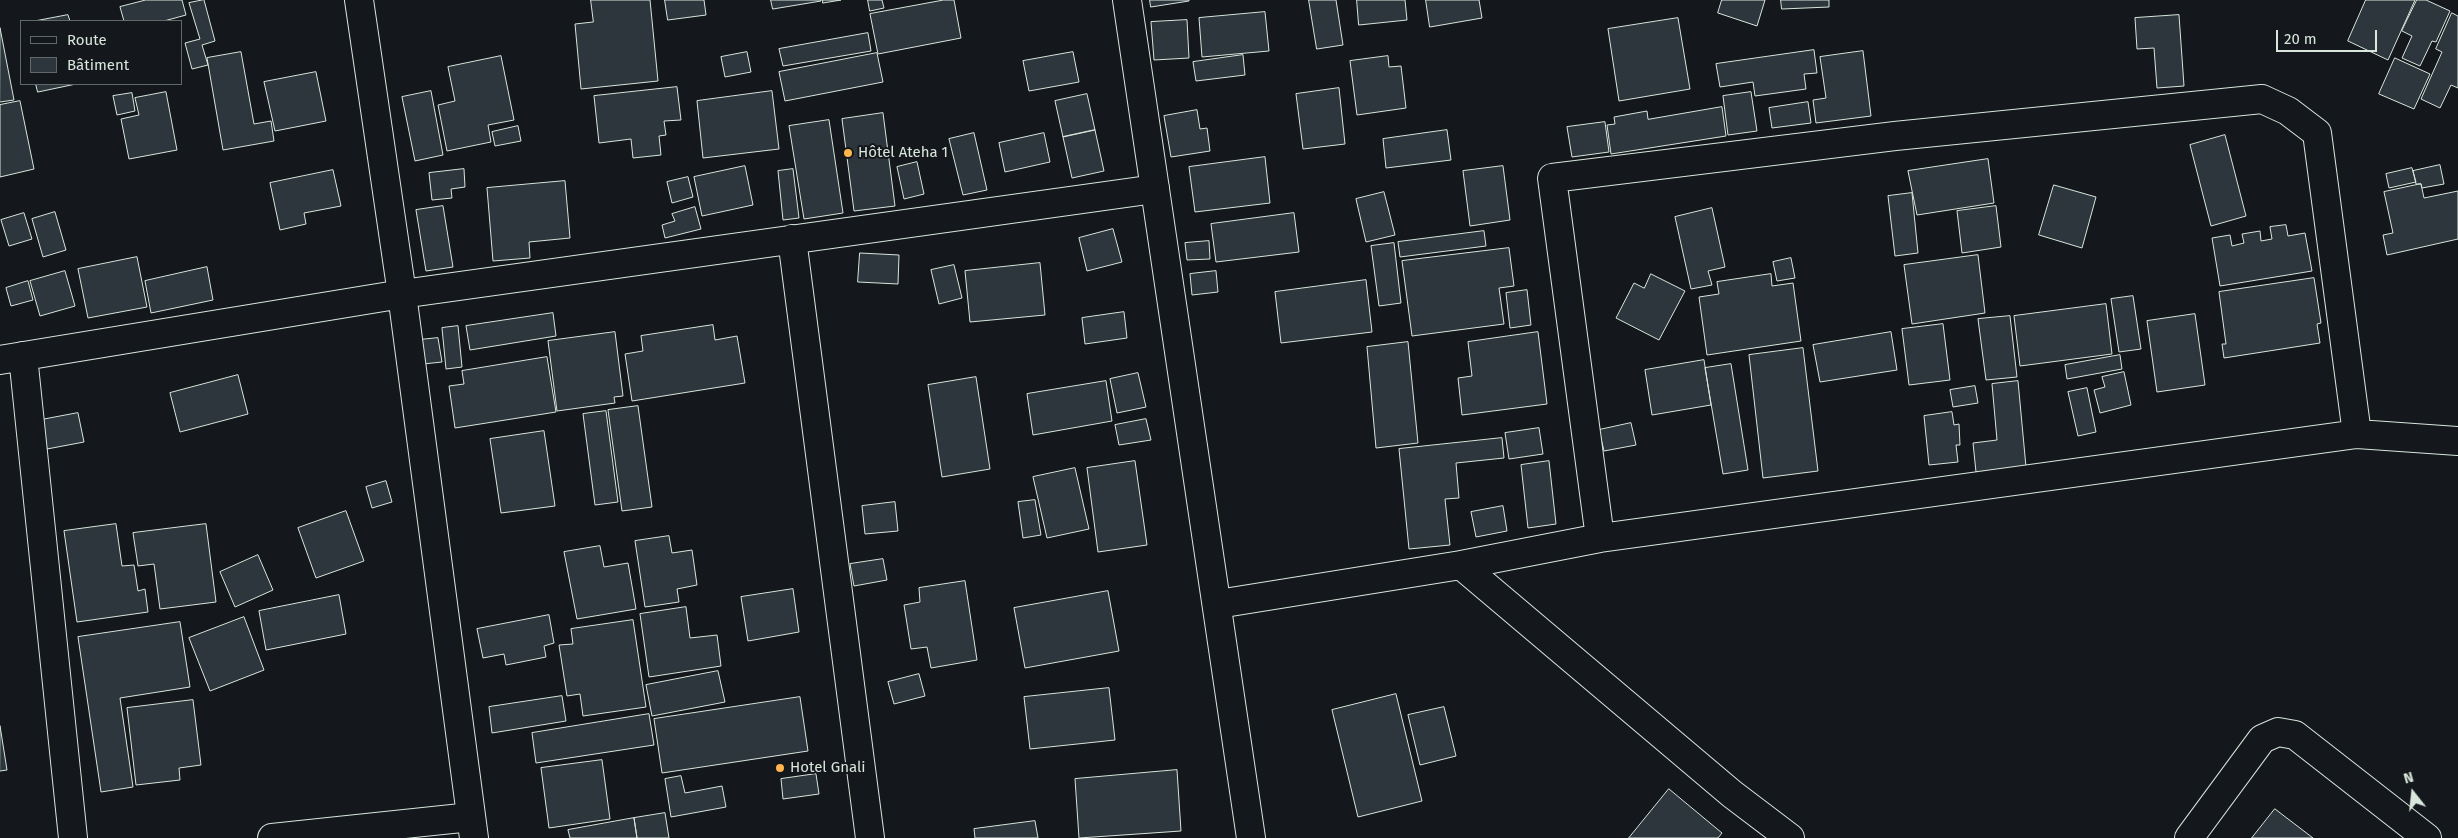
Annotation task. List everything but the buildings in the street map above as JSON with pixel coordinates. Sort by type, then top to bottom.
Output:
[{"type":"street","points":[[272,838],[473,827],[402,294],[359,0]]},
{"type":"street","points":[[1127,0],[1218,604],[1251,838]]},
{"type":"street","points":[[1600,538],[1552,178],[1896,136],[2262,99],[2288,110],[2317,133],[2357,434]]},
{"type":"street","points":[[73,838],[12,358],[402,294],[1155,189]]},
{"type":"street","points":[[792,240],[870,838]]},
{"type":"street","points":[[1218,604],[1461,565],[1600,538],[2357,434],[2458,441]]},
{"type":"street","points":[[1461,565],[1732,794],[1790,838]]},
{"type":"street","points":[[2189,838],[2262,739],[2278,732],[2295,735],[2427,838]]},
{"type":"place","name":"Hôtel Ateha 1","points":[[848,153]]},
{"type":"place","name":"Hotel Gnali","points":[[780,768]]}]
